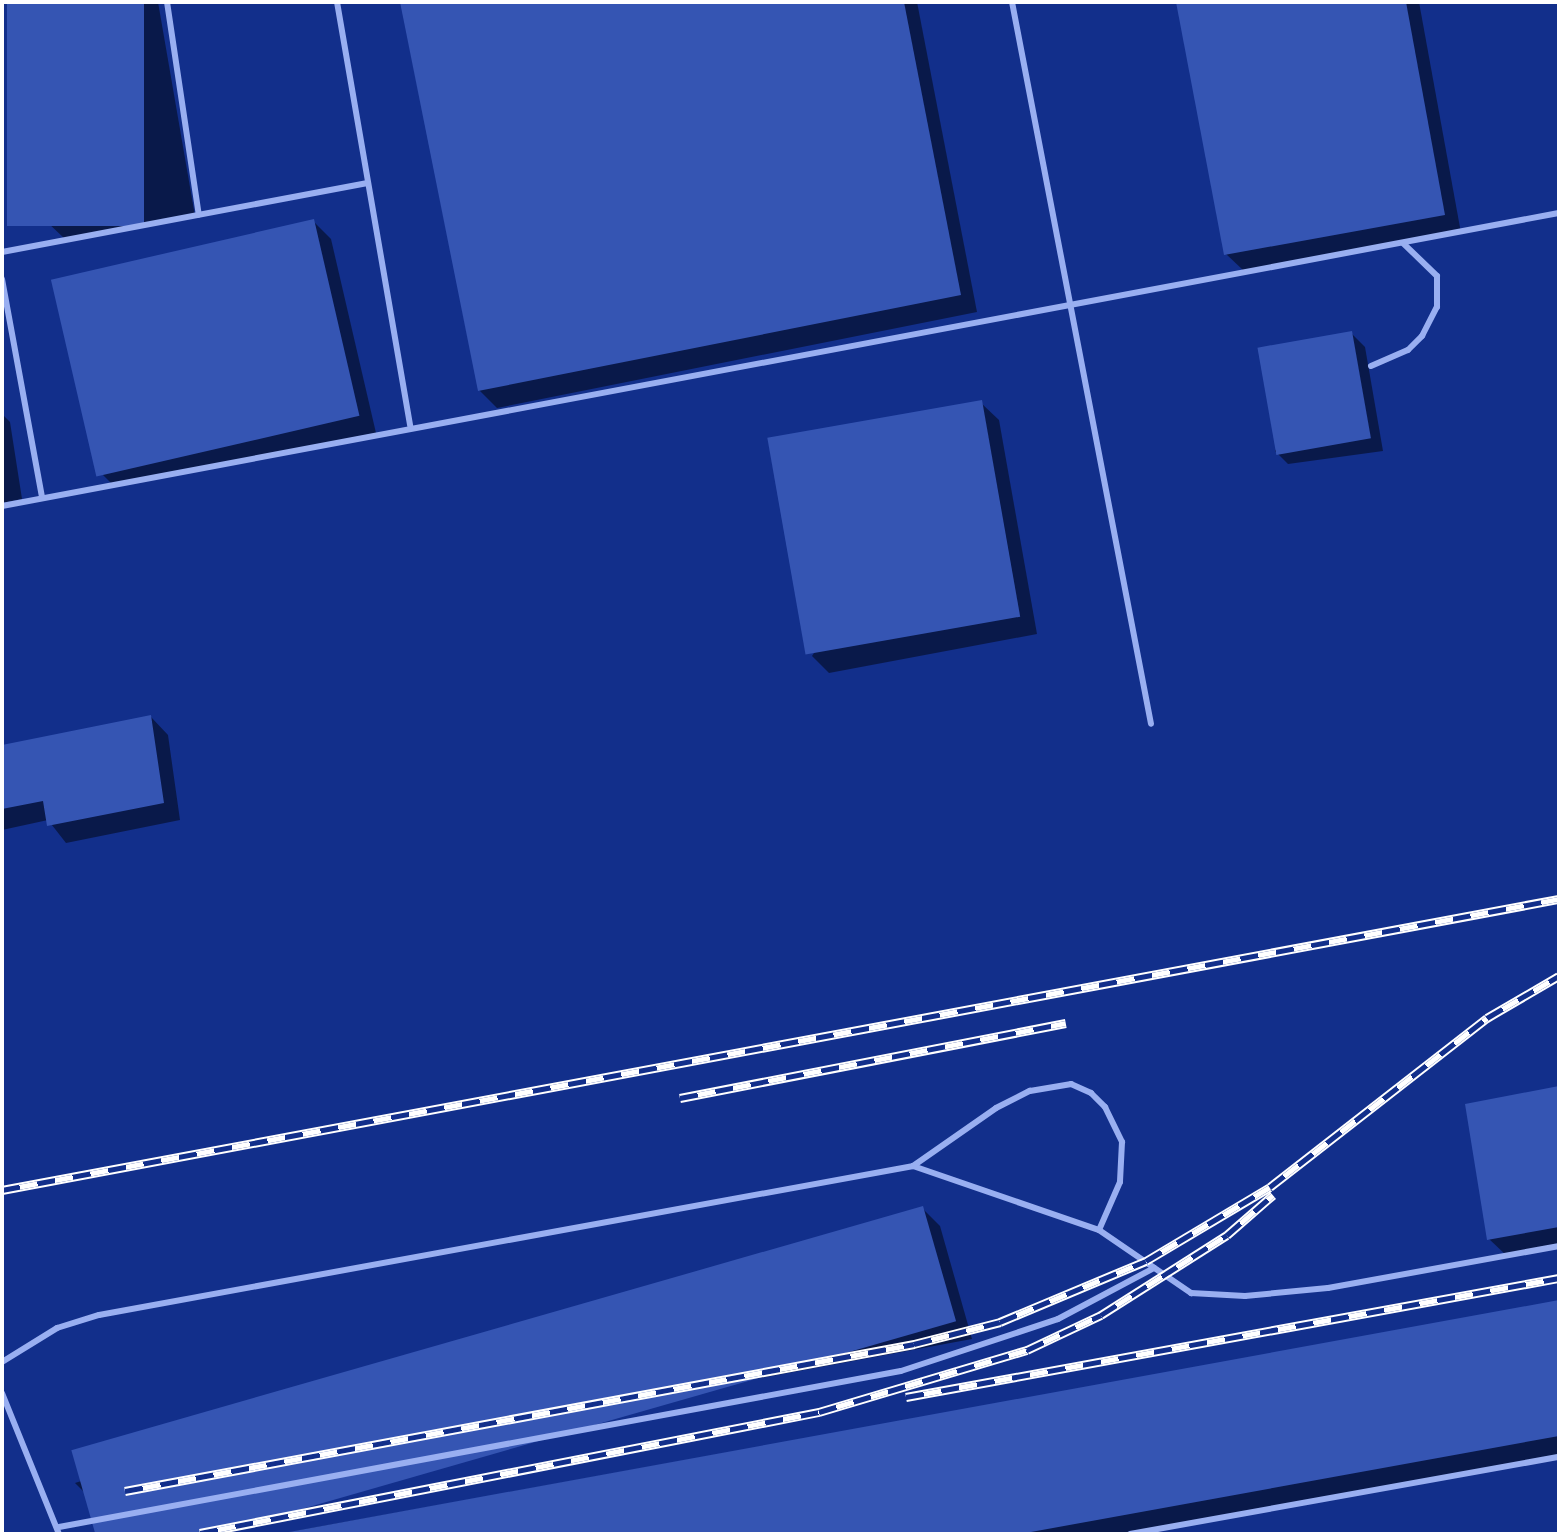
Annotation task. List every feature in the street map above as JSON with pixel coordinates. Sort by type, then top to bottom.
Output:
[{"type":"lane","points":[[167,2],[199,215]]},
{"type":"lane","points":[[337,2],[410,426]]},
{"type":"lane","points":[[1012,2],[1151,724]]},
{"type":"lane","points":[[2,252],[368,183]]},
{"type":"lane","points":[[2,506],[410,426],[1071,307],[1559,213]]},
{"type":"lane","points":[[1371,366],[1408,350],[1422,336],[1437,307],[1437,276],[1403,243]]},
{"type":"lane","points":[[2,279],[42,497]]},
{"type":"lane","points":[[2,1362],[57,1328],[99,1315],[913,1166],[996,1108],[1030,1091],[1071,1084],[1091,1093],[1105,1107],[1122,1142],[1120,1182],[1099,1230]]},
{"type":"lane","points":[[913,1166],[1099,1230],[1191,1293],[1245,1296],[1328,1288],[1559,1246]]},
{"type":"lane","points":[[2,1393],[59,1530],[901,1371],[1058,1319],[1154,1268]]},
{"type":"lane","points":[[1130,1534],[1559,1457]]},
{"type":"building","points":[[7,2],[144,2],[144,226],[7,226]]},
{"type":"building","points":[[400,2],[904,2],[961,295],[478,391]]},
{"type":"building","points":[[1176,2],[1406,2],[1445,215],[1224,255]]},
{"type":"building","points":[[314,219],[359,416],[96,477],[51,280]]},
{"type":"building","points":[[1352,331],[1371,438],[1276,455],[1257,348]]},
{"type":"building","points":[[982,400],[1020,617],[806,655],[767,438]]},
{"type":"building","points":[[151,715],[164,803],[47,826],[43,801],[2,809],[2,745]]},
{"type":"building","points":[[1559,1086],[1559,1227],[1487,1240],[1465,1104]]},
{"type":"building","points":[[923,1206],[956,1321],[214,1534],[95,1534],[71,1450]]},
{"type":"building","points":[[1559,1300],[1559,1436],[1020,1534],[278,1534]]},
{"type":"railway","points":[[2,1190],[1559,899]]},
{"type":"railway","points":[[125,1491],[914,1344],[1000,1322],[1146,1261],[1270,1187],[1487,1018],[1559,976]]},
{"type":"railway","points":[[680,1098],[1066,1023]]},
{"type":"railway","points":[[200,1533],[819,1412],[1027,1350],[1101,1315],[1227,1235],[1273,1195]]},
{"type":"railway","points":[[906,1397],[1559,1278]]}]
